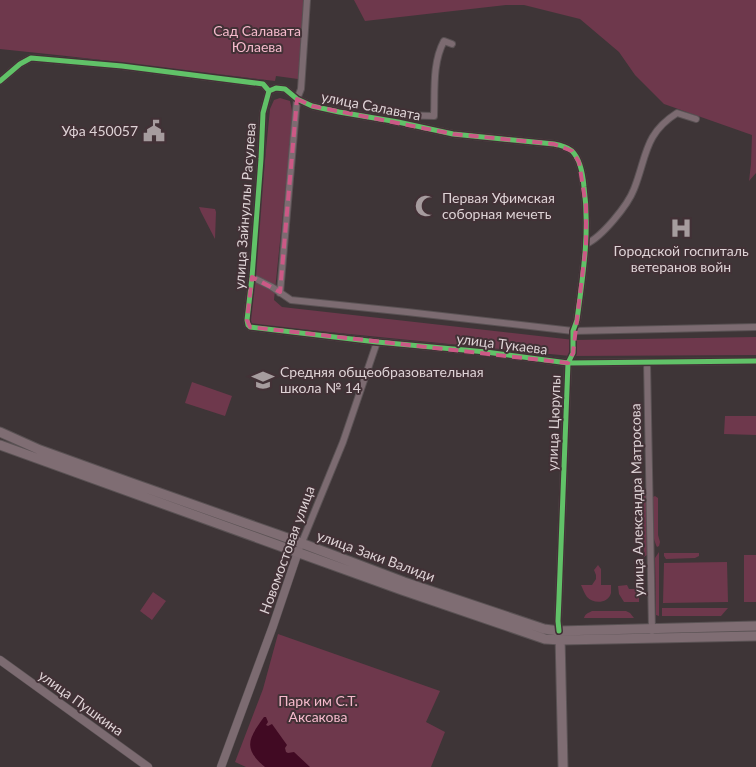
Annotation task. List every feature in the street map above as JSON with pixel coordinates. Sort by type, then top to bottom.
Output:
[{"type":"main road","name":"улица Заки Валиди","points":[[0,432],[57,456],[299,548]]},
{"type":"main road","name":"улица Заки Валиди","points":[[0,445],[560,635],[652,633],[756,626]]},
{"type":"main road","name":"улица Заки Валиди","points":[[652,633],[756,636]]},
{"type":"main road","name":"улица Цюрупы","points":[[560,635],[563,767]]},
{"type":"street","points":[[280,293],[297,99],[301,89],[308,0]]},
{"type":"street","points":[[398,122],[400,115],[434,116],[435,74],[440,48],[444,41],[452,44]]},
{"type":"street","name":"улица Салавата","points":[[0,81],[20,64],[31,58],[122,66],[263,84],[270,91],[276,88],[285,89],[297,99],[312,106],[339,112],[453,134],[554,144],[572,151]]},
{"type":"street","name":"улица Зайнуллы Расулева","points":[[248,325],[262,160],[263,113],[270,91]]},
{"type":"street","points":[[586,244],[598,236],[630,198],[645,153],[655,132],[678,113],[696,119]]},
{"type":"street","name":"улица Цюрупы","points":[[560,635],[559,606],[568,363],[573,353],[574,331],[586,244],[586,206],[583,176],[579,162],[572,151]]},
{"type":"street","name":"улица Тукаева","points":[[252,277],[292,300],[574,331],[756,327]]},
{"type":"street","name":"улица Тукаева","points":[[248,325],[250,328],[256,329],[568,363],[756,361]]},
{"type":"street","name":"Новомостовая улица","points":[[221,767],[299,548],[343,442],[377,342]]},
{"type":"street","name":"улица Александра Матросова","points":[[647,362],[652,633]]},
{"type":"street","name":"улица Пушкина","points":[[0,660],[148,767]]},
{"type":"highlighted area","points":[[297,99],[312,106],[453,134],[554,144],[572,151],[579,162],[586,206],[586,244],[573,353],[568,363],[250,327],[247,320],[252,277],[280,292]]},
{"type":"green space","name":"Сад Салавата Юлаева","points":[[0,0],[304,0],[298,79],[276,76],[275,81],[0,49]]},
{"type":"green space","points":[[354,0],[756,0],[756,173],[749,181],[752,135],[664,104],[635,75],[619,52],[580,19],[524,5],[506,5],[365,21]]},
{"type":"green space","points":[[280,98],[290,101],[293,115],[274,300],[282,307],[574,340],[756,337],[756,355],[570,356],[249,324],[270,109],[274,100]]},
{"type":"green space","points":[[199,207],[215,209],[215,239],[201,212]]},
{"type":"green space","points":[[192,382],[232,396],[225,416],[185,403]]},
{"type":"green space","points":[[725,416],[756,416],[756,435],[724,434]]},
{"type":"green space","points":[[642,496],[646,496],[647,555],[644,557]]},
{"type":"green space","points":[[653,497],[658,498],[658,535],[660,542],[657,547],[654,539]]},
{"type":"green space","points":[[659,552],[659,616],[656,615],[655,558]]},
{"type":"green space","points":[[664,553],[699,553],[699,556],[695,558],[666,559]]},
{"type":"green space","points":[[744,555],[756,555],[756,602],[744,602]]},
{"type":"green space","points":[[727,562],[728,602],[663,603],[664,563]]},
{"type":"green space","points":[[598,565],[601,569],[601,585],[611,585],[611,593],[604,601],[596,602],[587,597],[581,585],[592,585],[596,579],[594,570]]},
{"type":"green space","points":[[639,577],[639,602],[624,602],[619,594],[618,586],[627,585],[629,589],[637,589],[635,580]]},
{"type":"green space","points":[[153,592],[166,601],[152,620],[140,611]]},
{"type":"green space","points":[[662,608],[728,608],[721,616],[662,616]]},
{"type":"green space","points":[[592,611],[626,611],[634,618],[584,618]]},
{"type":"green space","name":"Парк им С.Т. Аксакова","points":[[278,634],[440,691],[426,722],[445,732],[431,767],[246,767],[235,762],[263,689]]},
{"type":"shaded area","points":[[264,717],[266,717],[268,722],[266,725],[272,724],[287,745],[285,748],[286,752],[294,752],[310,767],[265,767],[258,760],[253,754],[250,743]]},
{"type":"cycle path","points":[[0,81],[20,64],[31,58],[122,66],[263,84],[269,91],[276,88],[285,89],[297,99],[312,106],[339,112],[453,134],[554,144],[572,151],[579,163],[583,178],[586,204],[586,237],[577,320],[573,331],[573,353],[568,363],[559,631]]},
{"type":"cycle path","points":[[269,91],[263,113],[252,277],[247,320],[250,327],[377,342],[486,352],[568,363],[756,361]]},
{"type":"place","name":"Уфа 450057","points":[[154,131]]},
{"type":"place","name":"Первая Уфимская соборная мечеть","points":[[426,206]]},
{"type":"place","name":"Городской госпиталь ветеранов войн","points":[[681,228]]},
{"type":"place","name":"Средняя общеобразовательная школа № 14","points":[[263,380]]}]
